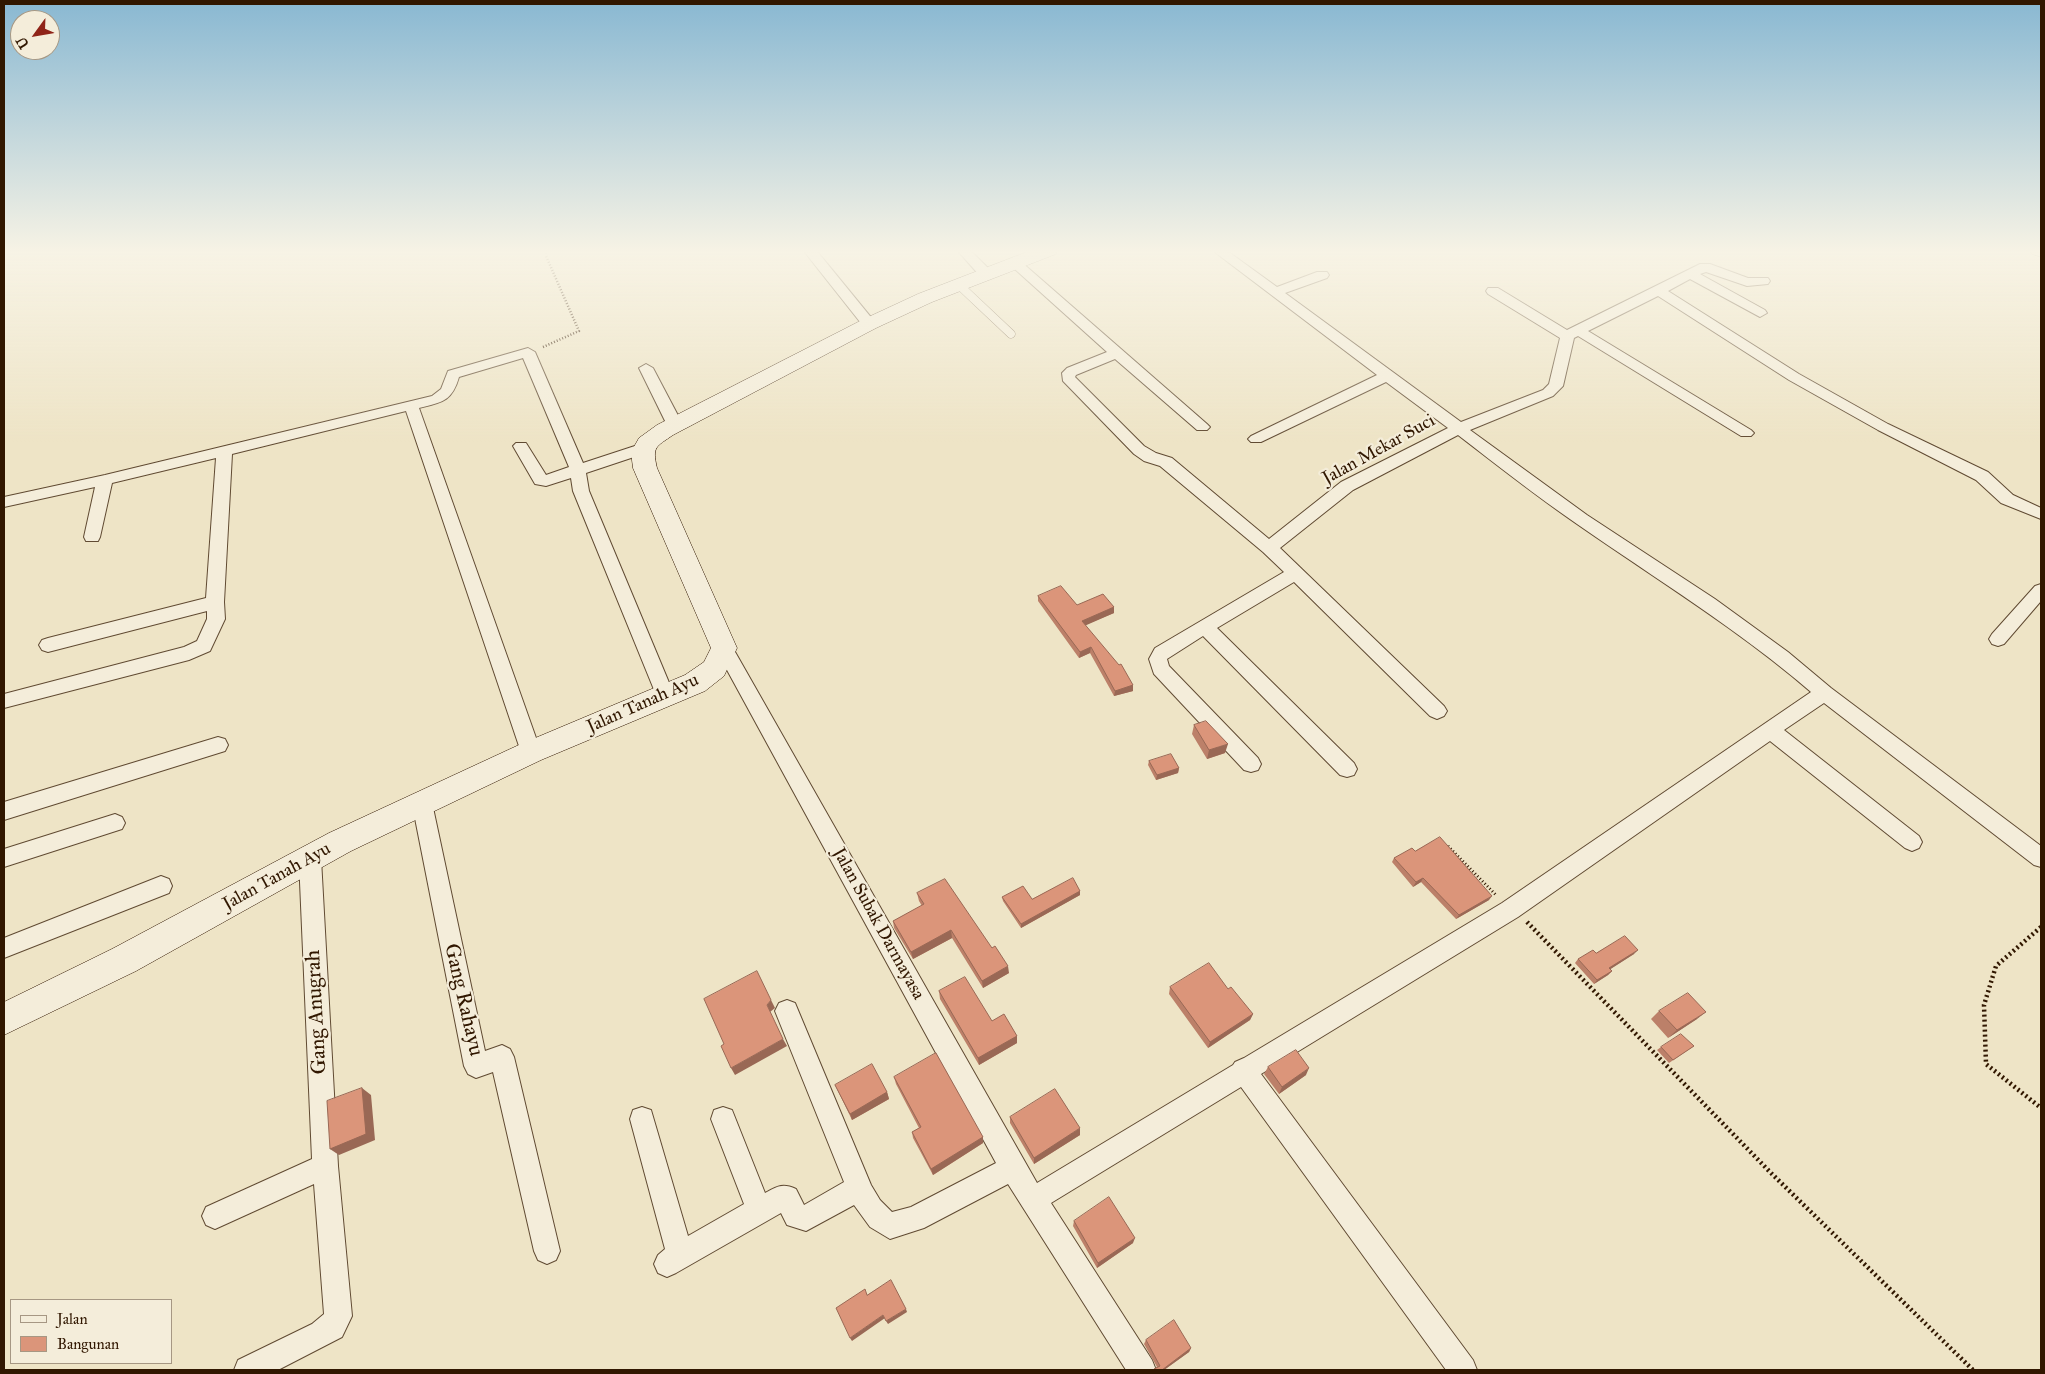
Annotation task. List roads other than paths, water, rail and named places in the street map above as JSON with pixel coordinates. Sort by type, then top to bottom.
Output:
[{"type":"street","points":[[861,314],[869,324]]},
{"type":"street","points":[[521,446],[541,480],[546,481],[644,448],[654,437],[675,424],[892,314]]},
{"type":"street","points":[[1073,314],[1202,427]]},
{"type":"street","name":"Jalan Mekar Suci","points":[[1269,548],[1347,486],[1458,429],[1306,314]]},
{"type":"street","points":[[1536,314],[1746,433]]},
{"type":"street","points":[[1458,429],[1548,393],[1556,386],[1573,334],[1613,314]]},
{"type":"street","points":[[1695,314],[1732,339],[1883,427],[1990,481],[2007,498],[2041,514]]},
{"type":"street","points":[[4,502],[104,480],[444,396],[448,391],[453,374],[461,370],[528,352],[578,470],[581,491],[666,697]]},
{"type":"street","points":[[1118,353],[1072,370],[1068,378],[1139,450],[1150,457],[1166,462],[1269,548],[1437,711]]},
{"type":"street","points":[[646,368],[675,424]]},
{"type":"street","points":[[1256,439],[1388,375]]},
{"type":"street","points":[[411,405],[531,752]]},
{"type":"street","points":[[1458,429],[1581,519],[1709,604],[1782,657],[1824,693],[2041,858]]},
{"type":"street","points":[[644,448],[642,458],[645,468],[724,648]]},
{"type":"street","points":[[4,701],[189,653],[204,646],[216,619],[215,602],[224,451]]},
{"type":"street","points":[[92,537],[104,480]]},
{"type":"street","points":[[1252,764],[1161,669],[1158,663],[1161,653],[1294,574]]},
{"type":"street","points":[[1998,639],[2041,590]]},
{"type":"street","points":[[48,644],[215,602]]},
{"type":"street","points":[[1205,627],[1346,769]]},
{"type":"street","name":"Jalan Tanah Ayu","points":[[4,1019],[124,960],[310,859],[422,803],[531,752],[666,697],[708,675],[718,664],[724,648]]},
{"type":"street","name":"Jalan Subak Darmayasa","points":[[724,648],[1013,1168],[1142,1370]]},
{"type":"street","points":[[1034,1199],[1243,1070],[1510,910],[1824,693]]},
{"type":"street","points":[[1770,730],[1912,842]]},
{"type":"street","points":[[4,811],[218,745]]},
{"type":"street","name":"Gang Rahayu","points":[[422,803],[476,1066],[502,1057],[547,1251]]},
{"type":"street","points":[[4,858],[114,822]]},
{"type":"street","name":"Gang Anugrah","points":[[248,1370],[322,1334],[332,1327],[338,1316],[325,1166],[310,859]]},
{"type":"street","points":[[4,948],[161,886]]},
{"type":"street","points":[[787,1010],[859,1188],[867,1206],[876,1218],[890,1226],[914,1219],[1013,1168]]},
{"type":"street","points":[[1243,1070],[1463,1370]]},
{"type":"street","points":[[642,1119],[673,1260],[784,1197],[787,1198],[796,1216],[806,1218],[859,1188]]},
{"type":"street","points":[[723,1119],[760,1211]]},
{"type":"street","points":[[215,1216],[325,1166]]},
{"type":"lane","points":[[990,314],[1011,334]]}]
